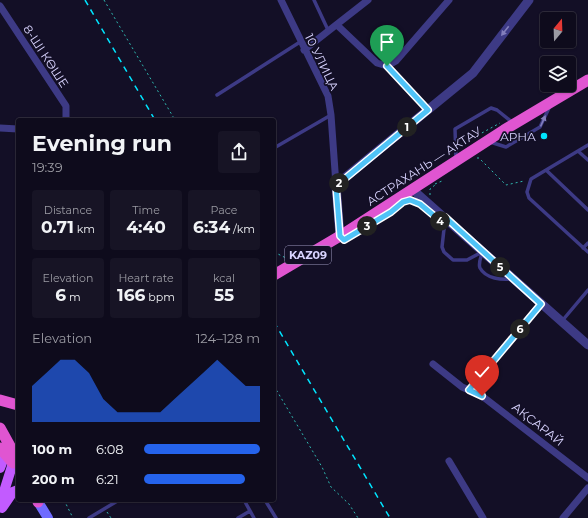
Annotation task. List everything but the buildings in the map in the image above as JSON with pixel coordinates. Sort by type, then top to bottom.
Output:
[{"type":"highway","name":"АСТРАХАНЬ — АКТАУ","points":[[276,274],[340,236],[514,124],[588,80]]},
{"type":"highway","points":[[0,400],[16,404]]},
{"type":"highway","points":[[0,428],[13,455]]},
{"type":"main road","points":[[0,468],[13,455]]},
{"type":"main road","points":[[0,504],[13,455]]},
{"type":"main road","points":[[0,511],[13,492],[16,491]]},
{"type":"main road","points":[[38,502],[48,518]]},
{"type":"street","name":"10 УЛИЦА","points":[[281,0],[300,42],[328,96],[331,115],[336,186]]},
{"type":"street","points":[[304,50],[368,0]]},
{"type":"street","points":[[337,24],[377,63],[387,66],[396,61],[448,0]]},
{"type":"street","points":[[340,236],[336,186],[473,73],[529,0]]},
{"type":"street","name":"8-ШI КӨШЕ","points":[[0,6],[3,16],[66,106],[66,118]]},
{"type":"street","points":[[0,128],[16,129]]},
{"type":"street","points":[[412,189],[588,345]]},
{"type":"street","points":[[469,390],[541,304]]},
{"type":"street","name":"АҚСАРАЙ","points":[[433,364],[462,387],[482,396],[588,478]]},
{"type":"street","points":[[449,461],[484,518]]},
{"type":"street","points":[[563,518],[588,488]]},
{"type":"lane","points":[[314,0],[328,30]]},
{"type":"lane","points":[[217,95],[300,42]]},
{"type":"lane","points":[[387,66],[428,110]]},
{"type":"lane","points":[[487,141],[506,147],[540,127],[551,102]]},
{"type":"lane","points":[[457,160],[454,129],[491,108],[497,110],[514,124]]},
{"type":"lane","points":[[276,147],[331,115]]},
{"type":"lane","points":[[588,145],[531,179],[527,192],[529,198],[588,252]]},
{"type":"lane","points":[[578,151],[588,160]]},
{"type":"lane","points":[[546,170],[588,210]]},
{"type":"lane","points":[[445,217],[442,247],[444,252],[453,260],[459,261],[467,260],[482,251]]},
{"type":"lane","points":[[583,248],[588,242]]},
{"type":"lane","points":[[482,251],[480,266],[481,270],[496,279],[513,279]]},
{"type":"lane","points":[[561,321],[588,290]]},
{"type":"lane","points":[[89,518],[116,502]]},
{"type":"lane","points":[[245,502],[254,518]]},
{"type":"lane","points":[[266,502],[276,518]]},
{"type":"lane","points":[[238,518],[250,511]]},
{"type":"path","points":[[104,0],[174,118]]},
{"type":"path","points":[[276,253],[293,263]]},
{"type":"path","points":[[276,389],[322,467],[331,487],[349,504],[358,518]]},
{"type":"path","points":[[65,502],[73,518]]},
{"type":"path","points":[[104,509],[111,518]]},
{"type":"railway","points":[[85,0],[154,118]]},
{"type":"railway","points":[[276,325],[390,518]]},
{"type":"place","name":"АРНА","points":[[544,136]]},
{"type":"route","points":[[387,66],[428,110],[336,186],[340,236],[344,240],[391,212],[403,202],[410,200],[420,204],[444,224],[445,217],[541,304],[469,390],[482,396]]}]
